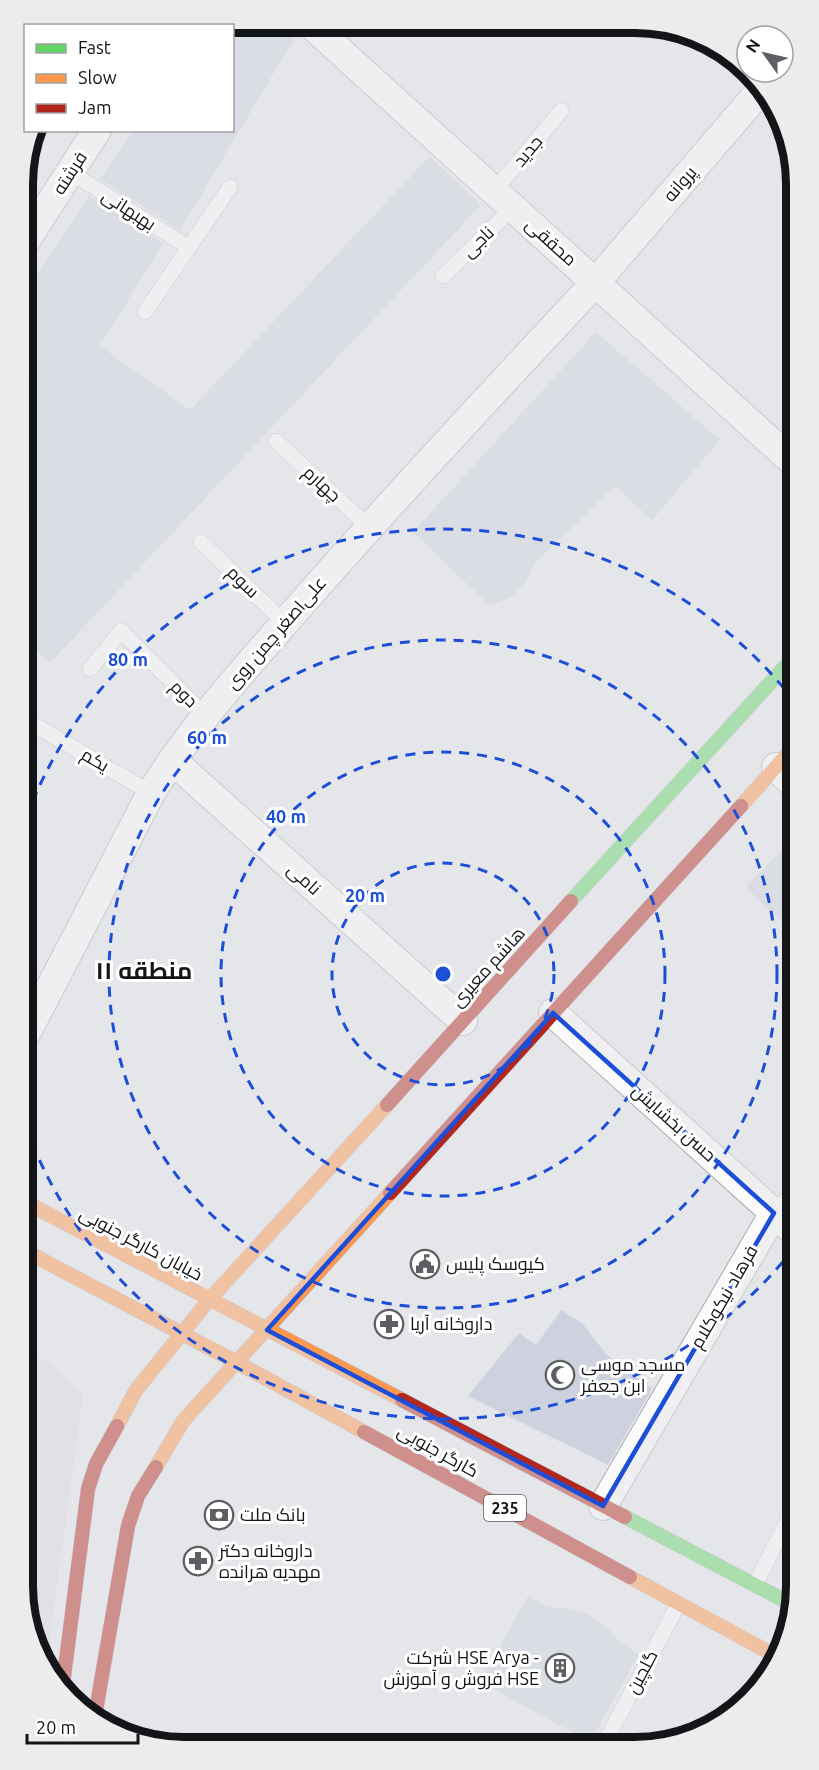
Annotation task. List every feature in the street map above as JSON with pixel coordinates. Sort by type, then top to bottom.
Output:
[{"type":"main road","name":"هاشم معیری","points":[[64,1678],[88,1489],[96,1464],[136,1390],[209,1300],[786,666]]},
{"type":"main road","points":[[96,1709],[128,1526],[138,1496],[183,1421],[553,1014],[786,768]]},
{"type":"main road","name":"خیابان کارگر جنوبی","points":[[33,1206],[239,1316]]},
{"type":"main road","name":"235","points":[[33,1255],[181,1334]]},
{"type":"main road","name":"کارگر جنوبی","points":[[239,1316],[785,1601]]},
{"type":"main road","name":"کارگر جنوبی","points":[[181,1334],[770,1653]]},
{"type":"street","name":"محققی","points":[[320,33],[504,199],[598,279],[786,455]]},
{"type":"street","name":"پروانه","points":[[598,279],[757,95]]},
{"type":"street","name":"فرشته","points":[[33,229],[96,132]]},
{"type":"street","name":"علی‌اصغر چمن روی","points":[[33,1021],[152,793],[172,760],[205,715],[369,527],[598,279]]},
{"type":"street","name":"نامی","points":[[172,760],[463,1021]]},
{"type":"street","name":"حسن بخشایش","points":[[553,1014],[786,1224]]},
{"type":"street","name":"فرهاد نیکوکلام","points":[[603,1506],[774,1213]]},
{"type":"lane","name":"جدید","points":[[504,199],[561,111]]},
{"type":"lane","name":"بهبهانی","points":[[70,172],[188,247]]},
{"type":"lane","points":[[145,312],[230,187]]},
{"type":"lane","name":"ناجی","points":[[443,276],[504,199]]},
{"type":"lane","name":"چهارم","points":[[276,441],[369,527]]},
{"type":"lane","name":"سوم","points":[[201,542],[285,623]]},
{"type":"lane","name":"دوم","points":[[90,669],[121,631],[205,715]]},
{"type":"lane","name":"یکم","points":[[38,727],[152,793]]},
{"type":"lane","points":[[774,1213],[786,1200]]},
{"type":"lane","points":[[754,1585],[786,1523]]},
{"type":"lane","name":"گلچین","points":[[608,1737],[679,1603]]},
{"type":"highlighted area","points":[[553,1013],[774,1213],[603,1506],[267,1330]]},
{"type":"shaded area","points":[[33,1353],[51,1363],[83,1395],[48,1652],[38,1625],[33,1586]]},
{"type":"building","points":[[234,33],[297,34],[180,230],[100,179],[132,132],[234,132]]},
{"type":"building","points":[[430,156],[481,205],[50,663],[33,647],[33,282],[89,196],[163,243],[100,346],[190,410]]},
{"type":"building","points":[[596,332],[720,440],[652,520],[615,486],[537,561],[525,582],[510,598],[489,605],[413,532]]},
{"type":"building","points":[[786,846],[786,926],[746,887]]},
{"type":"building","name":"مسجد موسی‌ ابن‌ جعفر","points":[[561,1310],[582,1323],[606,1354],[652,1389],[608,1465],[468,1396],[519,1333],[536,1345]]},
{"type":"building","name":"شرکت HSE Arya - فروش و آموزش HSE","points":[[528,1596],[548,1607],[565,1608],[589,1615],[607,1627],[620,1643],[639,1654],[593,1737],[581,1737],[480,1682]]},
{"type":"traffic: fast","points":[[571,901],[786,666]]},
{"type":"traffic: fast","points":[[625,1517],[785,1601]]},
{"type":"traffic: slow","points":[[741,806],[786,756]]},
{"type":"traffic: slow","points":[[117,1426],[136,1390],[209,1300],[387,1105]]},
{"type":"traffic: slow","points":[[156,1467],[183,1421],[390,1193]]},
{"type":"traffic: slow","points":[[33,1206],[402,1400]]},
{"type":"traffic: slow","points":[[33,1255],[364,1432]]},
{"type":"traffic: slow","points":[[630,1577],[770,1653]]},
{"type":"traffic: jam","points":[[390,1193],[741,806]]},
{"type":"traffic: jam","points":[[387,1105],[571,901]]},
{"type":"traffic: jam","points":[[402,1400],[625,1517]]},
{"type":"traffic: jam","points":[[64,1678],[88,1489],[96,1464],[117,1426]]},
{"type":"traffic: jam","points":[[364,1432],[630,1577]]},
{"type":"traffic: jam","points":[[96,1709],[128,1526],[138,1496],[156,1467]]},
{"type":"place","name":"کیوسک پلیس","points":[[425,1264]]},
{"type":"place","name":"داروخانه آریا","points":[[389,1324]]},
{"type":"place","name":"مسجد موسی‌ ابن‌ جعفر","points":[[560,1375]]},
{"type":"place","name":"بانک ملت","points":[[219,1515]]},
{"type":"place","name":"داروخانه دکتر مهدیه هرانده","points":[[198,1561]]},
{"type":"place","name":"شرکت HSE Arya - فروش و آموزش HSE","points":[[560,1668]]},
{"type":"district","name":"منطقه ۱۱","points":[[144,971]]}]
